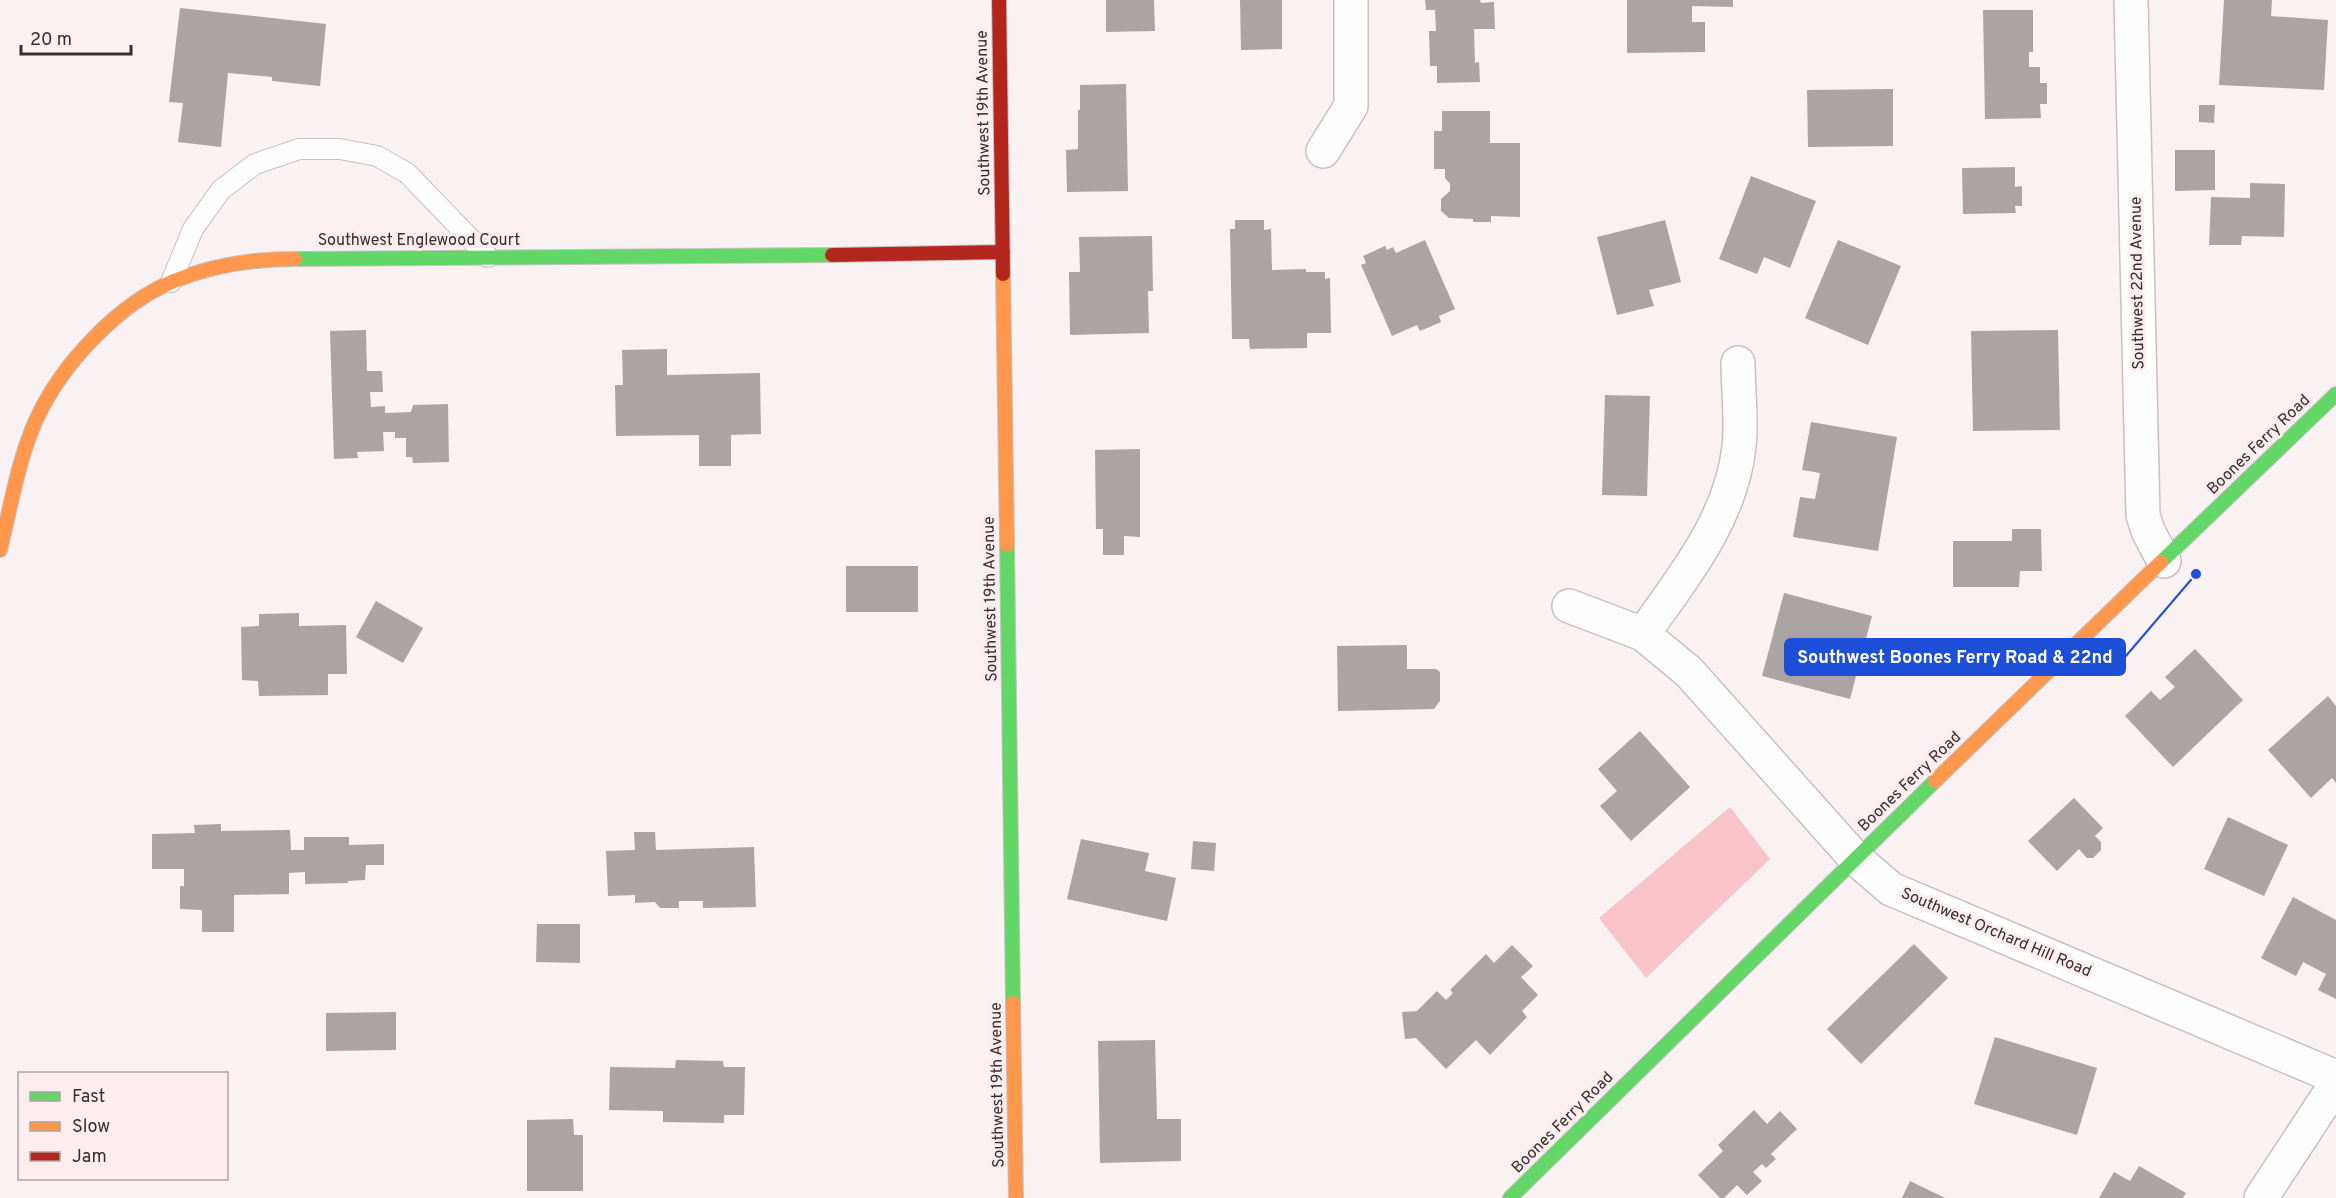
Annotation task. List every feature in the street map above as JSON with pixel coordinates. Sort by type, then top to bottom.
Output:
[{"type":"street","name":"Southwest 19th Avenue","points":[[999,0],[1016,1198]]},
{"type":"street","points":[[1323,151],[1351,106],[1351,0]]},
{"type":"street","name":"Southwest 22nd Avenue","points":[[2131,0],[2143,515],[2148,531],[2164,561]]},
{"type":"street","name":"Southwest Englewood Court","points":[[0,550],[27,444],[37,419],[57,382],[92,338],[123,310],[171,282],[224,264],[266,259],[488,256],[603,258],[1003,252]]},
{"type":"street","points":[[1643,634],[1701,550],[1726,500],[1734,474],[1739,445],[1738,363]]},
{"type":"street","name":"Boones Ferry Road","points":[[1510,1198],[1855,858],[2336,394]]},
{"type":"street","name":"Southwest Orchard Hill Road","points":[[1569,606],[1643,634],[1689,672],[1855,858],[1891,889],[2336,1077]]},
{"type":"street","points":[[2261,1198],[2336,1084]]},
{"type":"lane","points":[[171,282],[194,229],[221,190],[255,164],[299,150],[340,149],[377,156],[407,173],[488,256]]},
{"type":"shaded area","points":[[1730,807],[1770,859],[1646,978],[1599,918]]},
{"type":"building","points":[[1106,0],[1154,0],[1155,31],[1106,32]]},
{"type":"building","points":[[1240,0],[1282,0],[1282,49],[1241,50]]},
{"type":"building","points":[[1425,0],[1494,2],[1495,29],[1474,29],[1475,63],[1479,62],[1480,82],[1437,83],[1437,66],[1430,66],[1429,31],[1436,31],[1435,10],[1426,10]]},
{"type":"building","points":[[1627,0],[1733,0],[1733,7],[1692,6],[1692,22],[1705,22],[1705,52],[1627,53]]},
{"type":"building","points":[[2224,0],[2272,0],[2271,16],[2328,20],[2324,90],[2219,85]]},
{"type":"building","points":[[180,8],[326,24],[320,86],[272,81],[272,77],[228,73],[221,147],[178,142],[183,103],[169,102]]},
{"type":"building","points":[[1983,10],[2033,10],[2033,52],[2029,52],[2029,67],[2040,67],[2040,83],[2047,83],[2047,104],[2040,104],[2041,118],[1985,119]]},
{"type":"building","points":[[1126,84],[1128,191],[1067,192],[1066,150],[1078,149],[1080,85]]},
{"type":"building","points":[[1893,89],[1893,146],[1808,147],[1807,90]]},
{"type":"building","points":[[2199,105],[2215,105],[2214,123],[2199,122]]},
{"type":"building","points":[[1442,111],[1490,111],[1490,143],[1520,143],[1520,217],[1491,216],[1491,222],[1473,222],[1473,219],[1449,218],[1441,211],[1441,199],[1450,191],[1450,184],[1445,178],[1445,169],[1434,169],[1434,131],[1442,131]]},
{"type":"building","points":[[2175,150],[2215,150],[2215,190],[2175,191]]},
{"type":"building","points":[[2015,167],[2015,187],[2022,186],[2022,206],[2015,206],[2016,213],[1963,214],[1962,168]]},
{"type":"building","points":[[1751,176],[1816,201],[1790,268],[1764,257],[1757,274],[1719,259]]},
{"type":"building","points":[[2250,183],[2285,184],[2284,237],[2242,236],[2241,245],[2209,245],[2211,197],[2250,198]]},
{"type":"building","points":[[1235,220],[1264,220],[1264,230],[1271,229],[1272,270],[1306,269],[1306,272],[1325,272],[1325,279],[1330,278],[1331,333],[1307,333],[1307,348],[1250,349],[1249,339],[1232,339],[1230,229],[1235,229]]},
{"type":"building","points":[[1665,220],[1681,282],[1649,290],[1654,306],[1617,315],[1597,237]]},
{"type":"building","points":[[1152,236],[1153,291],[1148,291],[1149,333],[1070,335],[1069,272],[1080,272],[1079,237]]},
{"type":"building","points":[[1425,240],[1455,309],[1439,316],[1441,322],[1420,331],[1417,325],[1392,336],[1361,265],[1366,263],[1363,256],[1385,246],[1387,250],[1393,247],[1396,253]]},
{"type":"building","points":[[1838,240],[1901,266],[1868,345],[1805,318]]},
{"type":"building","points":[[366,330],[367,371],[382,371],[383,392],[370,392],[371,407],[385,406],[385,413],[411,412],[413,405],[448,404],[449,462],[413,463],[412,457],[406,457],[406,438],[395,438],[395,432],[383,432],[384,451],[357,452],[358,458],[334,459],[330,331]]},
{"type":"building","points":[[2058,330],[2060,430],[1973,431],[1971,331]]},
{"type":"building","points":[[667,349],[667,375],[760,373],[761,434],[731,435],[731,466],[699,466],[699,435],[616,436],[615,385],[623,385],[622,350]]},
{"type":"building","points":[[1605,395],[1650,396],[1647,496],[1602,495]]},
{"type":"building","points":[[1811,422],[1897,437],[1878,551],[1793,537],[1800,497],[1815,499],[1820,473],[1802,470]]},
{"type":"building","points":[[1140,449],[1140,537],[1124,536],[1124,555],[1103,555],[1103,529],[1096,529],[1095,450]]},
{"type":"building","points":[[2012,529],[2041,529],[2042,571],[2020,571],[2019,587],[1953,587],[1953,541],[2012,541]]},
{"type":"building","points":[[846,566],[918,566],[918,612],[846,612]]},
{"type":"building","points":[[1784,593],[1872,616],[1850,699],[1762,676]]},
{"type":"building","points":[[376,601],[423,628],[403,663],[356,637]]},
{"type":"building","points":[[299,613],[299,626],[346,625],[347,674],[328,674],[328,695],[259,696],[258,681],[242,680],[241,627],[259,626],[259,614]]},
{"type":"building","points":[[1407,645],[1407,669],[1436,669],[1440,672],[1440,701],[1434,709],[1338,711],[1337,646]]},
{"type":"building","points":[[2195,649],[2243,700],[2173,767],[2125,716],[2151,691],[2160,700],[2175,687],[2165,677]]},
{"type":"building","points":[[2328,696],[2336,706],[2336,783],[2332,778],[2311,798],[2268,750]]},
{"type":"building","points":[[1640,731],[1690,787],[1631,841],[1600,806],[1617,791],[1598,769]]},
{"type":"building","points":[[2074,798],[2103,828],[2095,836],[2101,842],[2101,850],[2093,858],[2087,858],[2079,849],[2057,871],[2028,841]]},
{"type":"building","points":[[2228,817],[2288,845],[2264,896],[2204,869]]},
{"type":"building","points":[[221,824],[221,831],[290,830],[291,850],[304,850],[304,837],[349,837],[349,845],[384,844],[384,865],[366,865],[365,880],[348,881],[348,883],[305,884],[305,872],[289,873],[289,894],[234,895],[234,932],[202,932],[202,910],[180,909],[180,886],[184,886],[184,869],[152,869],[152,834],[195,833],[194,825]]},
{"type":"building","points":[[634,832],[655,832],[656,850],[754,847],[756,907],[703,908],[703,901],[679,901],[679,908],[660,908],[655,902],[635,903],[635,895],[608,896],[606,851],[635,850]]},
{"type":"building","points":[[1081,839],[1149,853],[1145,871],[1176,878],[1167,921],[1067,899]]},
{"type":"building","points":[[1193,841],[1216,843],[1214,871],[1191,869]]},
{"type":"building","points":[[2293,897],[2336,920],[2336,999],[2318,990],[2326,974],[2303,962],[2296,976],[2261,958]]},
{"type":"building","points":[[537,924],[580,924],[580,963],[536,962]]},
{"type":"building","points":[[1914,944],[1948,978],[1861,1064],[1827,1029]]},
{"type":"building","points":[[1512,945],[1533,966],[1521,977],[1538,995],[1522,1011],[1527,1017],[1490,1055],[1476,1040],[1446,1069],[1416,1038],[1405,1039],[1402,1012],[1417,1011],[1437,991],[1446,1000],[1453,993],[1450,990],[1486,954],[1494,963]]},
{"type":"building","points":[[396,1012],[396,1050],[326,1051],[326,1013]]},
{"type":"building","points":[[1995,1037],[2097,1068],[2077,1135],[1974,1104]]},
{"type":"building","points":[[1155,1040],[1157,1119],[1181,1119],[1181,1161],[1100,1163],[1098,1041]]},
{"type":"building","points":[[676,1060],[723,1061],[724,1067],[745,1067],[744,1115],[724,1115],[724,1123],[663,1122],[663,1111],[609,1110],[610,1067],[675,1068]]},
{"type":"building","points":[[1754,1110],[1767,1124],[1780,1111],[1797,1129],[1771,1154],[1776,1159],[1766,1168],[1762,1164],[1753,1172],[1762,1181],[1747,1195],[1737,1185],[1724,1198],[1720,1198],[1698,1175],[1723,1151],[1718,1145]]},
{"type":"building","points":[[573,1119],[574,1135],[583,1135],[583,1191],[527,1191],[527,1120]]},
{"type":"building","points":[[2139,1166],[2186,1193],[2183,1198],[2099,1198],[2114,1172],[2130,1181]]},
{"type":"building","points":[[1910,1181],[1945,1198],[1902,1198]]},
{"type":"traffic: fast","points":[[295,259],[832,255]]},
{"type":"traffic: fast","points":[[2161,562],[2336,394]]},
{"type":"traffic: fast","points":[[1007,545],[1013,1003]]},
{"type":"traffic: fast","points":[[1510,1198],[1935,781]]},
{"type":"traffic: slow","points":[[0,550],[20,466],[37,418],[61,377],[94,338],[133,304],[153,291],[188,275],[233,264],[295,259]]},
{"type":"traffic: slow","points":[[1003,274],[1007,545]]},
{"type":"traffic: slow","points":[[1935,781],[2161,562]]},
{"type":"traffic: slow","points":[[1013,1003],[1016,1198]]},
{"type":"traffic: jam","points":[[999,0],[1003,274]]},
{"type":"traffic: jam","points":[[832,255],[1003,252]]},
{"type":"place","name":"Southwest Boones Ferry Road & 22nd","points":[[2196,574]]}]
